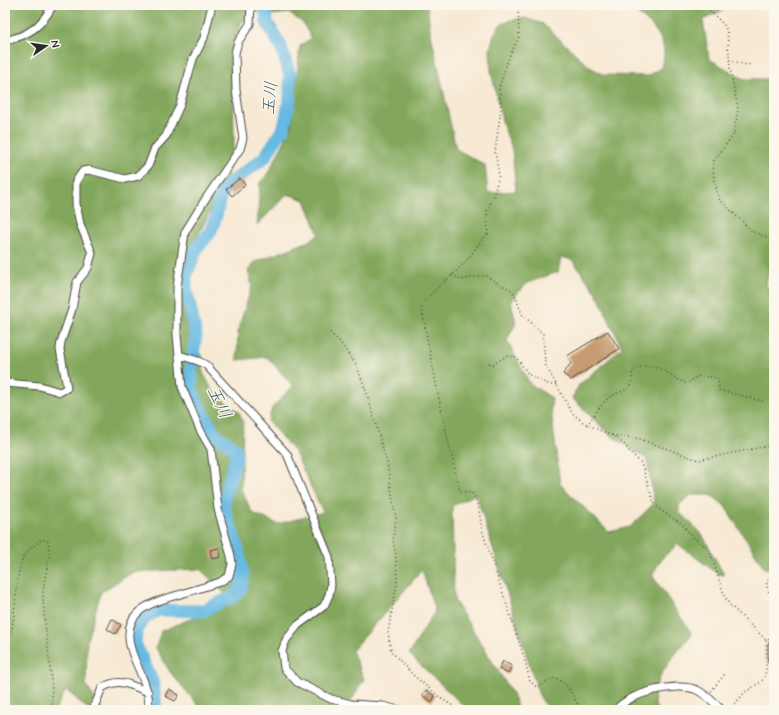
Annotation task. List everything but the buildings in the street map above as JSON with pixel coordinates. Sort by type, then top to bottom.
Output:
[{"type":"street","points":[[5,41],[21,37],[34,29],[45,20],[53,5]]},
{"type":"street","points":[[5,383],[40,386],[60,392],[66,388],[60,342],[72,309],[77,282],[88,268],[92,253],[80,224],[76,204],[76,180],[83,171],[89,170],[125,179],[132,178],[143,172],[148,166],[155,148],[166,136],[180,105],[193,59],[204,38],[212,5]]},
{"type":"street","points":[[149,710],[148,692],[129,641],[133,618],[149,604],[220,582],[229,576],[232,564],[229,546],[218,509],[211,449],[200,430],[182,387],[179,355],[177,287],[184,235],[206,198],[240,149],[242,138],[236,90],[235,52],[238,42],[250,24],[250,5]]},
{"type":"street","points":[[179,355],[206,365],[287,454],[329,557],[332,585],[329,595],[324,606],[298,625],[286,640],[282,651],[284,668],[297,682],[331,699],[351,704],[384,706],[399,710]]},
{"type":"street","points":[[93,710],[102,688],[113,682],[122,682],[148,692]]},
{"type":"street","points":[[616,710],[629,698],[674,687],[696,690],[707,696],[722,710]]},
{"type":"path","points":[[518,5],[519,37],[509,57],[499,87],[500,109],[496,152],[499,175],[494,195],[487,211],[488,234],[477,244],[467,260],[429,295],[421,306],[442,414],[460,491],[472,493],[476,500],[480,513],[483,533],[524,657],[530,681],[535,686],[541,686],[549,679],[557,678],[562,681],[581,710]]},
{"type":"path","points":[[704,5],[724,24],[727,31],[729,60],[737,99],[738,118],[731,140],[713,162],[717,195],[753,232],[774,240]]},
{"type":"path","points":[[729,60],[746,65],[752,64]]},
{"type":"path","points":[[452,275],[461,280],[485,275],[495,282],[510,289],[514,293],[522,314],[543,334],[545,364],[572,413],[588,425],[610,435],[626,445],[628,450],[641,463],[654,503],[682,524],[694,538],[709,549],[725,597],[730,605],[766,640],[766,671],[764,678],[761,682],[745,692],[730,710]]},
{"type":"path","points":[[774,313],[772,318],[774,321]]},
{"type":"path","points":[[326,330],[339,341],[356,366],[367,394],[387,463],[396,519],[393,541],[396,555],[397,583],[388,632],[391,650],[413,675],[442,699],[459,710]]},
{"type":"path","points":[[489,363],[494,364],[506,356],[516,357],[529,375],[550,385],[557,384]]},
{"type":"path","points":[[588,425],[610,396],[628,390],[633,382],[632,372],[637,367],[645,365],[668,373],[684,383],[690,382],[697,376],[718,378],[719,390],[763,401]]},
{"type":"path","points":[[610,435],[638,438],[698,460],[772,445]]},
{"type":"path","points":[[5,637],[12,630],[19,570],[24,554],[42,539],[48,540],[50,558],[43,597],[53,691],[52,710]]},
{"type":"path","points":[[774,574],[768,578],[766,585],[768,591],[774,595]]},
{"type":"path","points":[[766,640],[774,639]]},
{"type":"path","points":[[707,696],[725,674]]},
{"type":"green space","points":[[5,5],[427,5],[430,29],[456,149],[485,165],[488,193],[516,191],[512,149],[503,125],[491,71],[490,49],[494,34],[500,25],[511,20],[525,18],[543,24],[590,67],[604,75],[648,76],[662,68],[664,57],[660,38],[649,23],[624,5],[733,5],[703,20],[709,59],[744,79],[771,79],[774,85],[774,248],[766,285],[774,296],[774,566],[765,569],[724,505],[711,495],[691,495],[679,505],[679,512],[702,534],[724,575],[718,574],[678,544],[662,558],[652,575],[692,634],[664,669],[655,690],[654,700],[657,710],[548,710],[539,695],[476,494],[452,506],[454,600],[515,698],[517,710],[468,710],[409,654],[435,611],[422,570],[352,651],[364,679],[346,710],[202,710],[170,672],[156,648],[161,631],[212,610],[230,599],[200,569],[133,572],[101,592],[87,640],[86,685],[102,710],[89,710],[66,690],[55,710],[5,710]],"holes":[[[256,11],[271,15],[289,13],[303,23],[311,38],[300,46],[291,129],[267,175],[260,182],[257,225],[287,194],[305,200],[319,235],[307,242],[255,262],[248,271],[252,286],[238,330],[237,360],[267,357],[293,386],[272,408],[268,421],[295,453],[323,512],[278,524],[252,513],[241,489],[243,422],[239,412],[214,393],[203,373],[202,355],[191,344],[183,266],[227,177],[234,144],[233,42],[242,22]],[[561,257],[572,260],[596,292],[622,348],[579,385],[572,398],[610,435],[647,459],[654,503],[630,527],[609,532],[560,484],[551,409],[552,398],[530,384],[507,340],[516,323],[511,301],[527,283],[558,272]]]},
{"type":"waterway","name":"玉川","points":[[156,710],[153,683],[135,643],[137,630],[145,618],[158,610],[202,611],[234,596],[241,589],[243,576],[238,549],[224,508],[224,497],[236,458],[235,448],[215,434],[199,406],[192,389],[191,369],[196,335],[186,288],[186,276],[197,248],[211,231],[220,196],[228,185],[265,157],[284,127],[290,98],[290,75],[281,47],[267,22],[265,5]]}]
